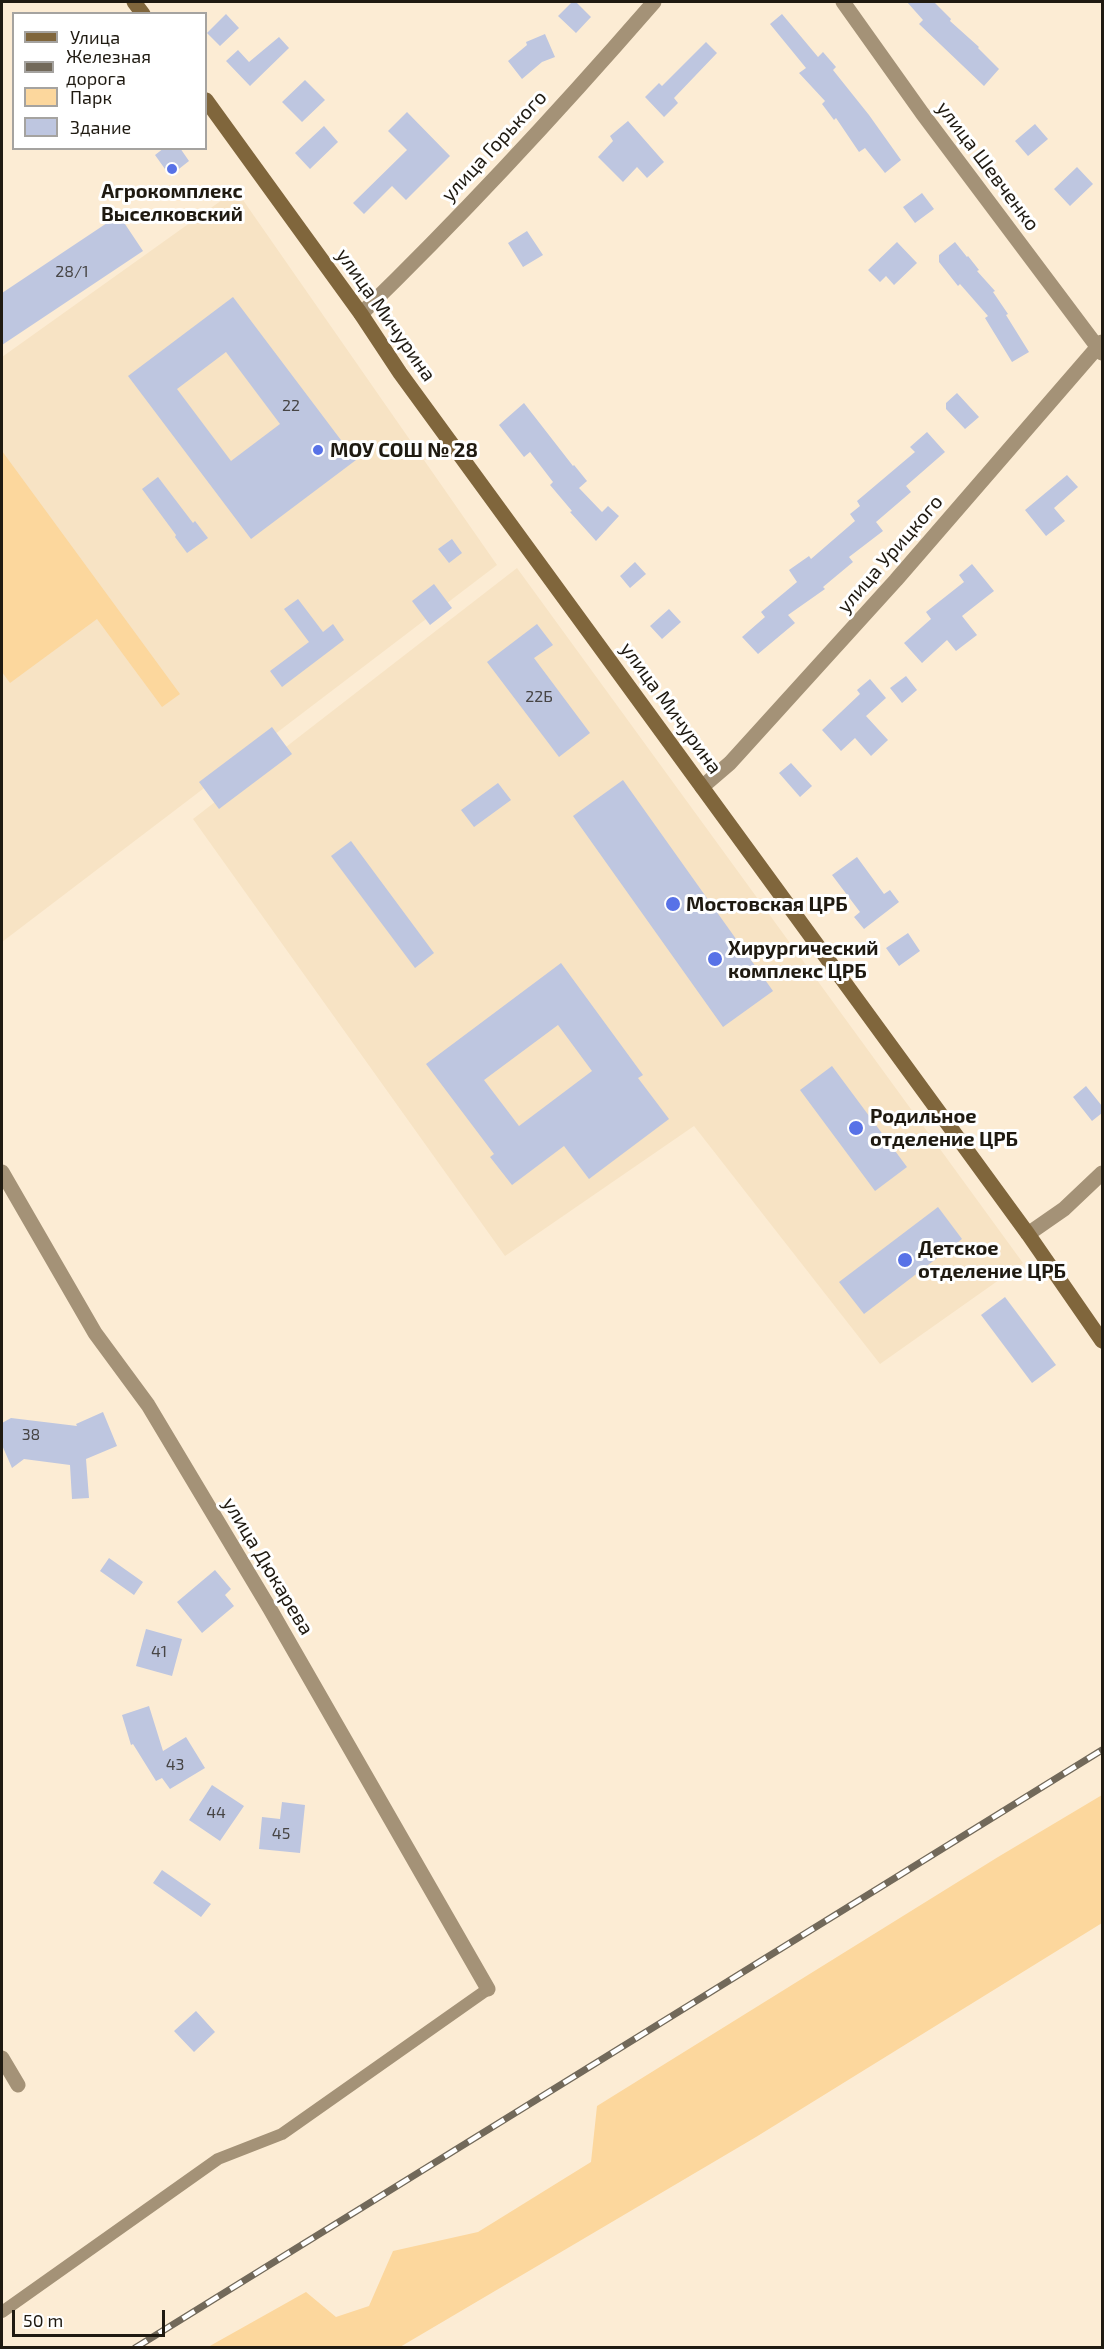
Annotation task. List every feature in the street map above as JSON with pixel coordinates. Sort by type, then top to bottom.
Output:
[{"type":"street","name":"улица Горького","points":[[361,315],[405,272],[595,69],[654,2]]},
{"type":"street","name":"улица Шевченко","points":[[843,2],[922,113],[1101,348]]},
{"type":"street","name":"улица Мичурина","points":[[207,101],[407,382],[1028,1234],[1102,1341]]},
{"type":"street","name":"улица Урицкого","points":[[702,787],[730,763],[1101,348]]},
{"type":"street","name":"улица Дюкарева","points":[[2,1172],[95,1333],[148,1405],[270,1609],[488,1989]]},
{"type":"street","points":[[1028,1234],[1064,1209],[1102,1173]]},
{"type":"street","points":[[2,2058],[18,2085]]},
{"type":"lane","points":[[2,2312],[218,2159],[282,2134],[488,1989]]},
{"type":"shaded area","points":[[236,190],[497,565],[2,942],[2,357]]},
{"type":"shaded area","points":[[517,568],[1023,1263],[880,1364],[694,1126],[505,1256],[193,819]]},
{"type":"green space","points":[[2,451],[180,694],[162,707],[97,619],[10,683],[2,672]]},
{"type":"green space","points":[[1102,1795],[1102,1923],[756,2137],[400,2347],[208,2347],[306,2292],[336,2317],[369,2306],[393,2251],[478,2232],[591,2162],[597,2106]]},
{"type":"building","points":[[572,2],[576,2],[591,17],[576,33],[558,16]]},
{"type":"building","points":[[907,2],[934,2],[951,19],[950,21],[979,47],[999,69],[984,86],[919,24],[923,20]]},
{"type":"building","points":[[226,14],[239,28],[220,46],[207,33]]},
{"type":"building","points":[[782,14],[818,57],[823,52],[836,67],[833,70],[901,160],[885,173],[865,148],[859,152],[836,118],[834,120],[822,104],[825,101],[799,73],[806,68],[770,24]]},
{"type":"building","points":[[545,34],[555,57],[542,62],[522,79],[508,61],[527,45],[526,42]]},
{"type":"building","points":[[279,37],[289,48],[250,86],[226,61],[238,50],[249,62]]},
{"type":"building","points":[[706,42],[717,53],[674,98],[678,103],[664,117],[645,97],[659,83],[662,86]]},
{"type":"building","points":[[305,80],[325,100],[302,122],[282,102]]},
{"type":"building","points":[[407,112],[450,156],[406,200],[392,186],[364,214],[353,203],[407,150],[388,131]]},
{"type":"building","points":[[628,121],[664,162],[647,178],[637,167],[623,182],[598,157],[613,141],[610,136]]},
{"type":"building","points":[[1035,124],[1048,139],[1028,156],[1015,141]]},
{"type":"building","points":[[324,126],[338,142],[310,169],[295,153]]},
{"type":"building","points":[[161,150],[181,150],[189,161],[170,176],[155,155]]},
{"type":"building","points":[[1077,167],[1093,184],[1070,206],[1054,189]]},
{"type":"building","points":[[922,193],[934,209],[915,223],[903,207]]},
{"type":"building","points":[[119,215],[143,251],[2,345],[2,293]]},
{"type":"building","points":[[527,231],[543,255],[523,267],[508,243]]},
{"type":"building","points":[[897,242],[917,263],[894,285],[886,276],[880,282],[868,270]]},
{"type":"building","points":[[955,242],[995,291],[993,292],[1029,352],[1012,362],[985,318],[988,316],[960,284],[958,286],[939,262],[939,255]]},
{"type":"building","points":[[233,297],[356,460],[251,539],[128,376]],"holes":[[[226,352],[280,424],[231,461],[177,389]]]},
{"type":"building","points":[[957,393],[979,417],[965,429],[946,409],[946,403]]},
{"type":"building","points":[[524,403],[587,481],[579,488],[602,512],[608,506],[619,516],[596,541],[570,512],[572,511],[550,485],[553,482],[530,452],[524,457],[499,425]]},
{"type":"building","points":[[927,432],[945,452],[906,486],[911,492],[876,522],[883,531],[849,557],[853,562],[823,587],[825,589],[788,615],[795,623],[758,654],[742,637],[765,617],[761,612],[797,582],[789,570],[809,556],[811,559],[855,521],[850,514],[860,506],[857,501],[915,452],[910,447]]},
{"type":"building","points":[[1067,475],[1078,487],[1054,508],[1065,521],[1046,536],[1025,510]]},
{"type":"building","points":[[158,477],[193,523],[195,521],[208,538],[187,553],[142,489]]},
{"type":"building","points":[[452,539],[462,553],[449,563],[438,549]]},
{"type":"building","points":[[635,562],[646,574],[630,588],[620,576]]},
{"type":"building","points":[[972,564],[994,591],[962,616],[977,635],[956,651],[947,640],[922,663],[904,643],[931,619],[926,612],[964,582],[959,575]]},
{"type":"building","points":[[434,584],[452,608],[430,625],[412,601]]},
{"type":"building","points":[[298,599],[323,632],[333,624],[344,640],[282,687],[270,671],[309,642],[284,609]]},
{"type":"building","points":[[669,609],[681,622],[662,639],[650,626]]},
{"type":"building","points":[[537,624],[553,645],[534,658],[590,733],[559,757],[487,662]]},
{"type":"building","points":[[906,676],[917,690],[902,703],[890,688]]},
{"type":"building","points":[[870,679],[886,698],[866,716],[888,740],[871,756],[855,738],[841,751],[822,730],[860,694],[857,690]]},
{"type":"building","points":[[272,727],[292,754],[219,809],[199,782]]},
{"type":"building","points":[[791,763],[812,786],[800,797],[779,773]]},
{"type":"building","name":"Мостовская ЦРБ","points":[[623,780],[773,991],[723,1027],[573,816]]},
{"type":"building","points":[[498,783],[511,800],[474,827],[461,810]]},
{"type":"building","points":[[351,841],[434,953],[415,968],[331,856]]},
{"type":"building","points":[[857,857],[884,894],[890,890],[899,902],[864,929],[854,917],[860,912],[832,875]]},
{"type":"building","points":[[908,933],[920,951],[899,966],[886,948]]},
{"type":"building","points":[[561,963],[643,1075],[638,1078],[669,1119],[589,1179],[564,1146],[512,1185],[490,1157],[494,1154],[426,1064]],"holes":[[[558,1025],[592,1071],[519,1126],[484,1080]]]},
{"type":"building","points":[[832,1066],[907,1167],[875,1191],[800,1090]]},
{"type":"building","points":[[1086,1086],[1102,1106],[1102,1113],[1092,1121],[1073,1097]]},
{"type":"building","points":[[938,1207],[962,1239],[864,1314],[839,1282]]},
{"type":"building","points":[[1005,1297],[1056,1365],[1032,1383],[981,1315]]},
{"type":"building","points":[[103,1412],[117,1446],[86,1459],[89,1498],[72,1499],[70,1465],[24,1459],[12,1468],[2,1445],[2,1423],[11,1418],[77,1426],[76,1424]]},
{"type":"building","points":[[109,1558],[143,1582],[134,1595],[100,1571]]},
{"type":"building","points":[[215,1570],[231,1589],[225,1595],[234,1606],[202,1633],[177,1602]]},
{"type":"building","points":[[146,1629],[182,1639],[172,1676],[136,1666]]},
{"type":"building","points":[[149,1706],[163,1751],[186,1737],[205,1768],[170,1789],[162,1778],[156,1781],[133,1744],[131,1745],[122,1715]]},
{"type":"building","points":[[212,1785],[244,1806],[220,1841],[189,1820]]},
{"type":"building","points":[[282,1802],[305,1805],[300,1853],[259,1849],[262,1817],[280,1819]]},
{"type":"building","points":[[162,1870],[211,1904],[201,1917],[153,1883]]},
{"type":"building","points":[[196,2011],[215,2032],[194,2052],[174,2031]]},
{"type":"railway","points":[[135,2348],[1102,1750]]},
{"type":"place","name":"Агрокомплекс Выселковский","points":[[172,169]]},
{"type":"place","name":"МОУ СОШ № 28","points":[[318,450]]},
{"type":"place","name":"Мостовская ЦРБ","points":[[673,904]]},
{"type":"place","name":"Хирургический комплекс ЦРБ","points":[[715,959]]},
{"type":"place","name":"Родильное отделение ЦРБ","points":[[856,1128]]},
{"type":"place","name":"Детское отделение ЦРБ","points":[[905,1260]]}]
